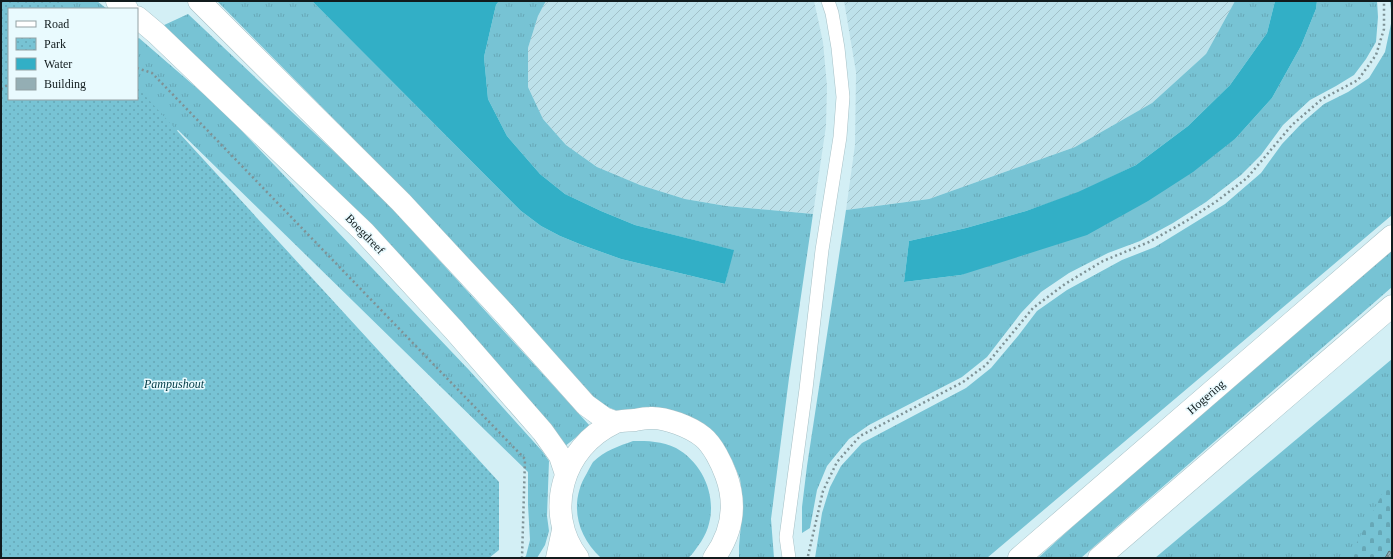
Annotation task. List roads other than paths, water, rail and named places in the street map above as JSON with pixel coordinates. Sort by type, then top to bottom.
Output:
[{"type":"main road","points":[[117,1],[126,8]]},
{"type":"main road","points":[[200,2],[401,202],[504,313],[586,406],[604,418],[615,422]]},
{"type":"main road","name":"Boegdreef","points":[[138,18],[156,33],[369,237],[459,335],[543,432],[560,456],[566,474]]},
{"type":"main road","name":"Hogering","points":[[1019,558],[1392,236]]},
{"type":"main road","points":[[1099,558],[1392,306]]},
{"type":"main road","points":[[578,558],[572,550],[563,530],[560,502],[566,474],[579,450],[598,432],[615,422],[651,418],[679,423],[703,437],[721,461],[728,481],[733,504],[730,528],[720,554]]},
{"type":"main road","points":[[557,558],[563,530]]},
{"type":"lane","points":[[789,558],[786,537],[806,389],[822,250],[840,137],[843,97],[838,48],[832,13],[828,1]]},
{"type":"water","points":[[312,1],[499,1],[496,5],[484,57],[488,99],[507,136],[540,174],[565,194],[635,225],[734,250],[725,284],[621,259],[560,236],[541,226],[521,211]]},
{"type":"water","points":[[1275,1],[1317,1],[1316,9],[1301,46],[1272,98],[1236,138],[1193,172],[1148,201],[1087,235],[961,275],[904,282],[909,241],[966,228],[1026,211],[1078,192],[1136,165],[1188,126],[1230,85],[1267,33]]},
{"type":"park label","name":"Pampushout","points":[[174,384]]}]
